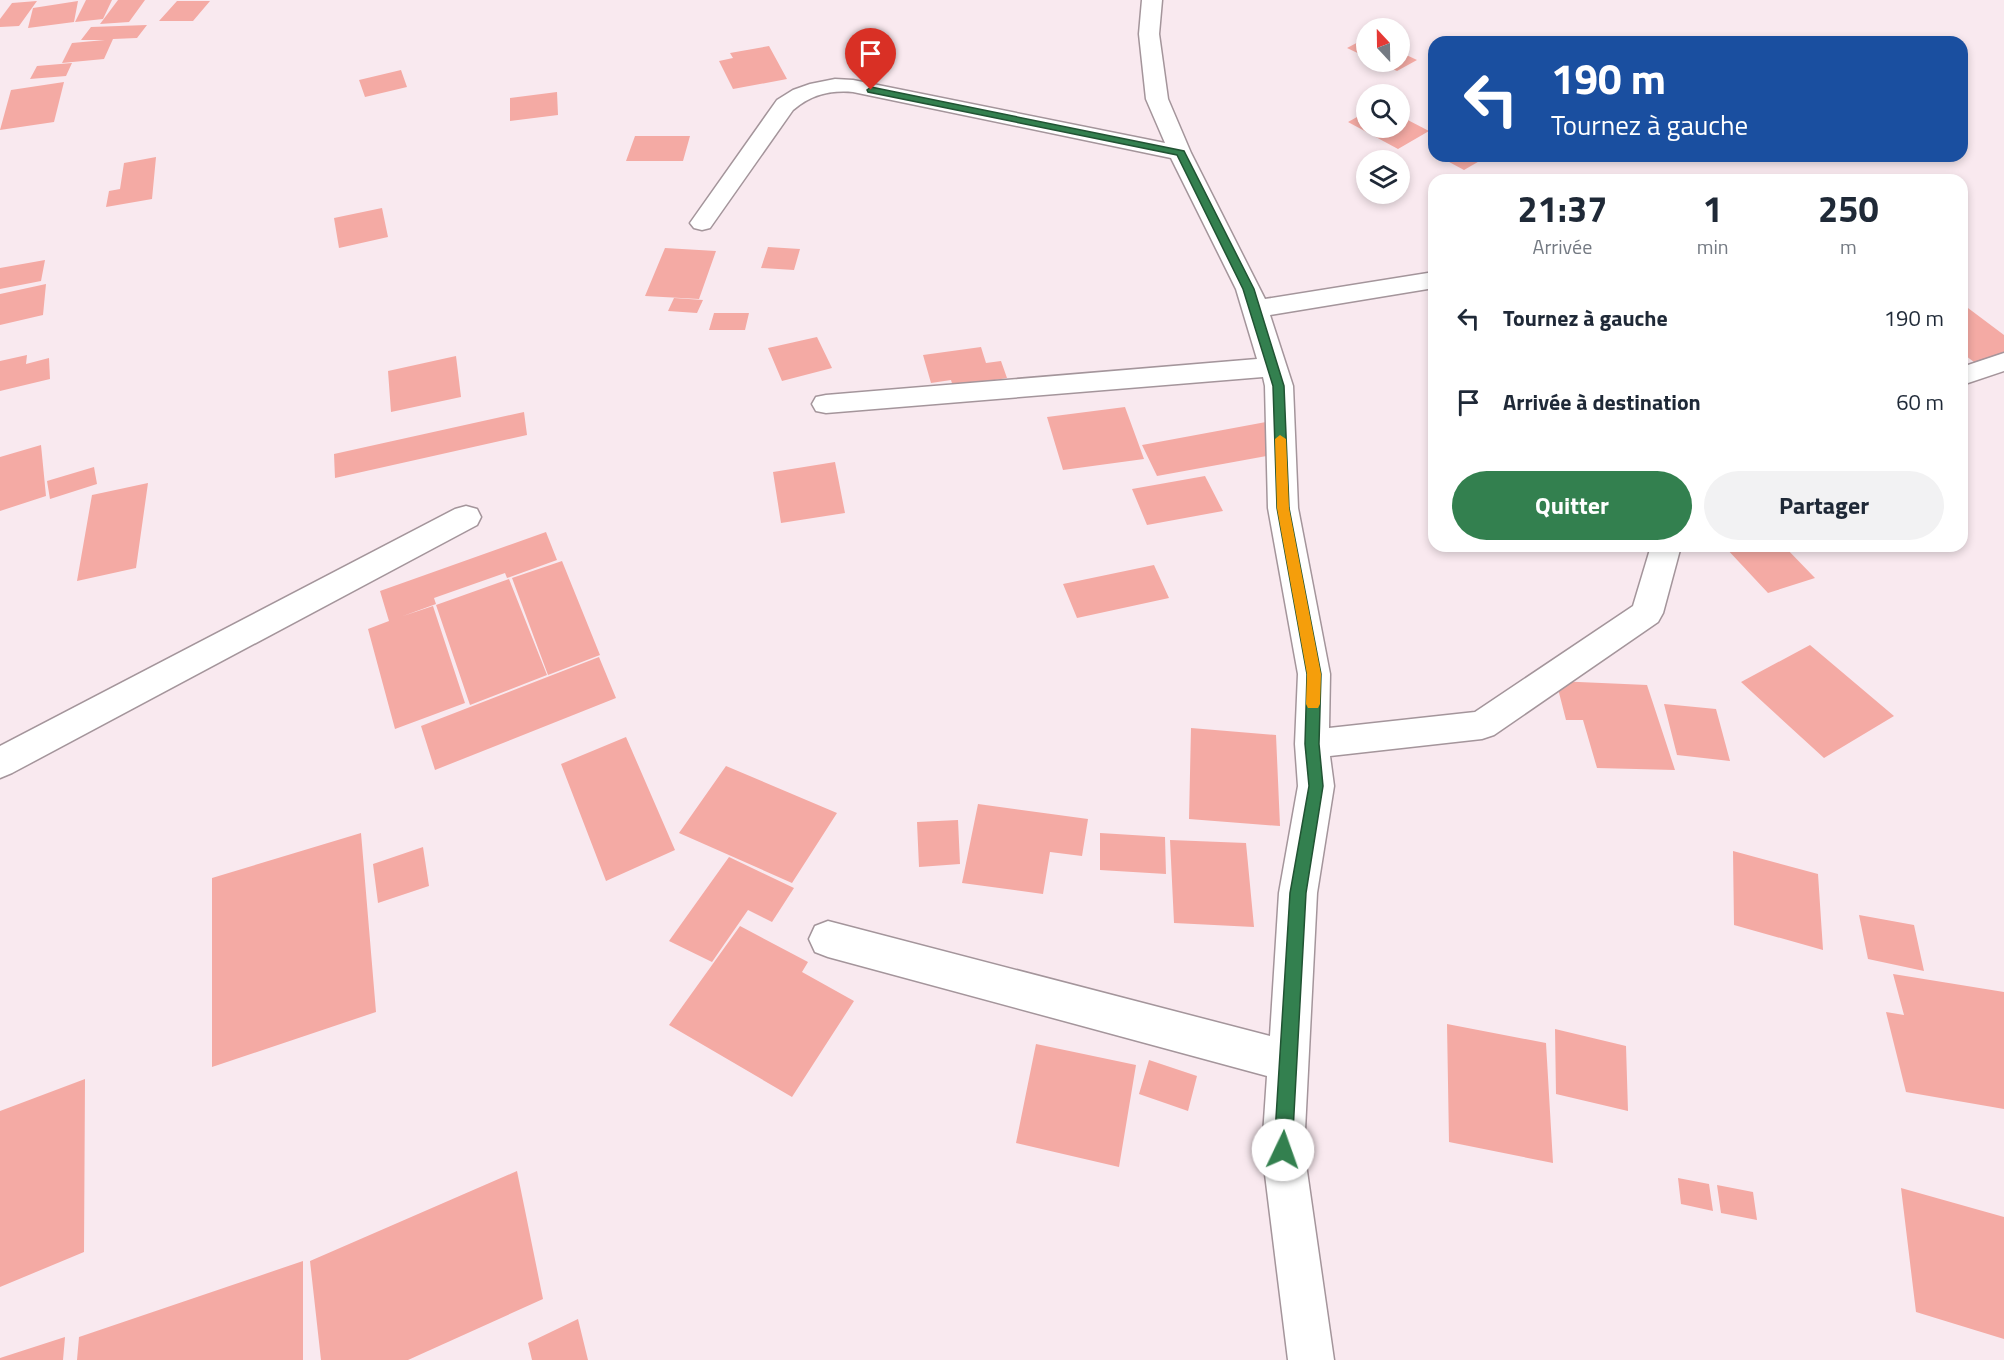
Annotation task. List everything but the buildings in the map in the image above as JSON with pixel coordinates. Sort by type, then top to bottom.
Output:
[{"type":"street","points":[[1152,0],[1149,34],[1157,99],[1180,153],[1249,289],[1279,386],[1283,508],[1314,674],[1312,744],[1316,786],[1298,893],[1283,1150],[1311,1360]]},
{"type":"street","points":[[702,223],[785,105],[804,92],[839,84],[1180,153]]},
{"type":"street","points":[[1255,309],[1428,281]]},
{"type":"street","points":[[1968,374],[2004,362]]},
{"type":"street","points":[[826,404],[1273,368]]},
{"type":"street","points":[[0,763],[466,517]]},
{"type":"street","points":[[1312,744],[1482,725],[1647,613],[1664,552]]},
{"type":"street","points":[[828,939],[1288,1061]]},
{"type":"slow traffic","points":[[1280,439],[1283,508],[1314,674],[1313,704]]},
{"type":"route","points":[[871,90],[1180,153],[1249,289],[1279,386],[1283,508],[1314,674],[1312,744],[1316,786],[1298,893],[1283,1150]]}]
